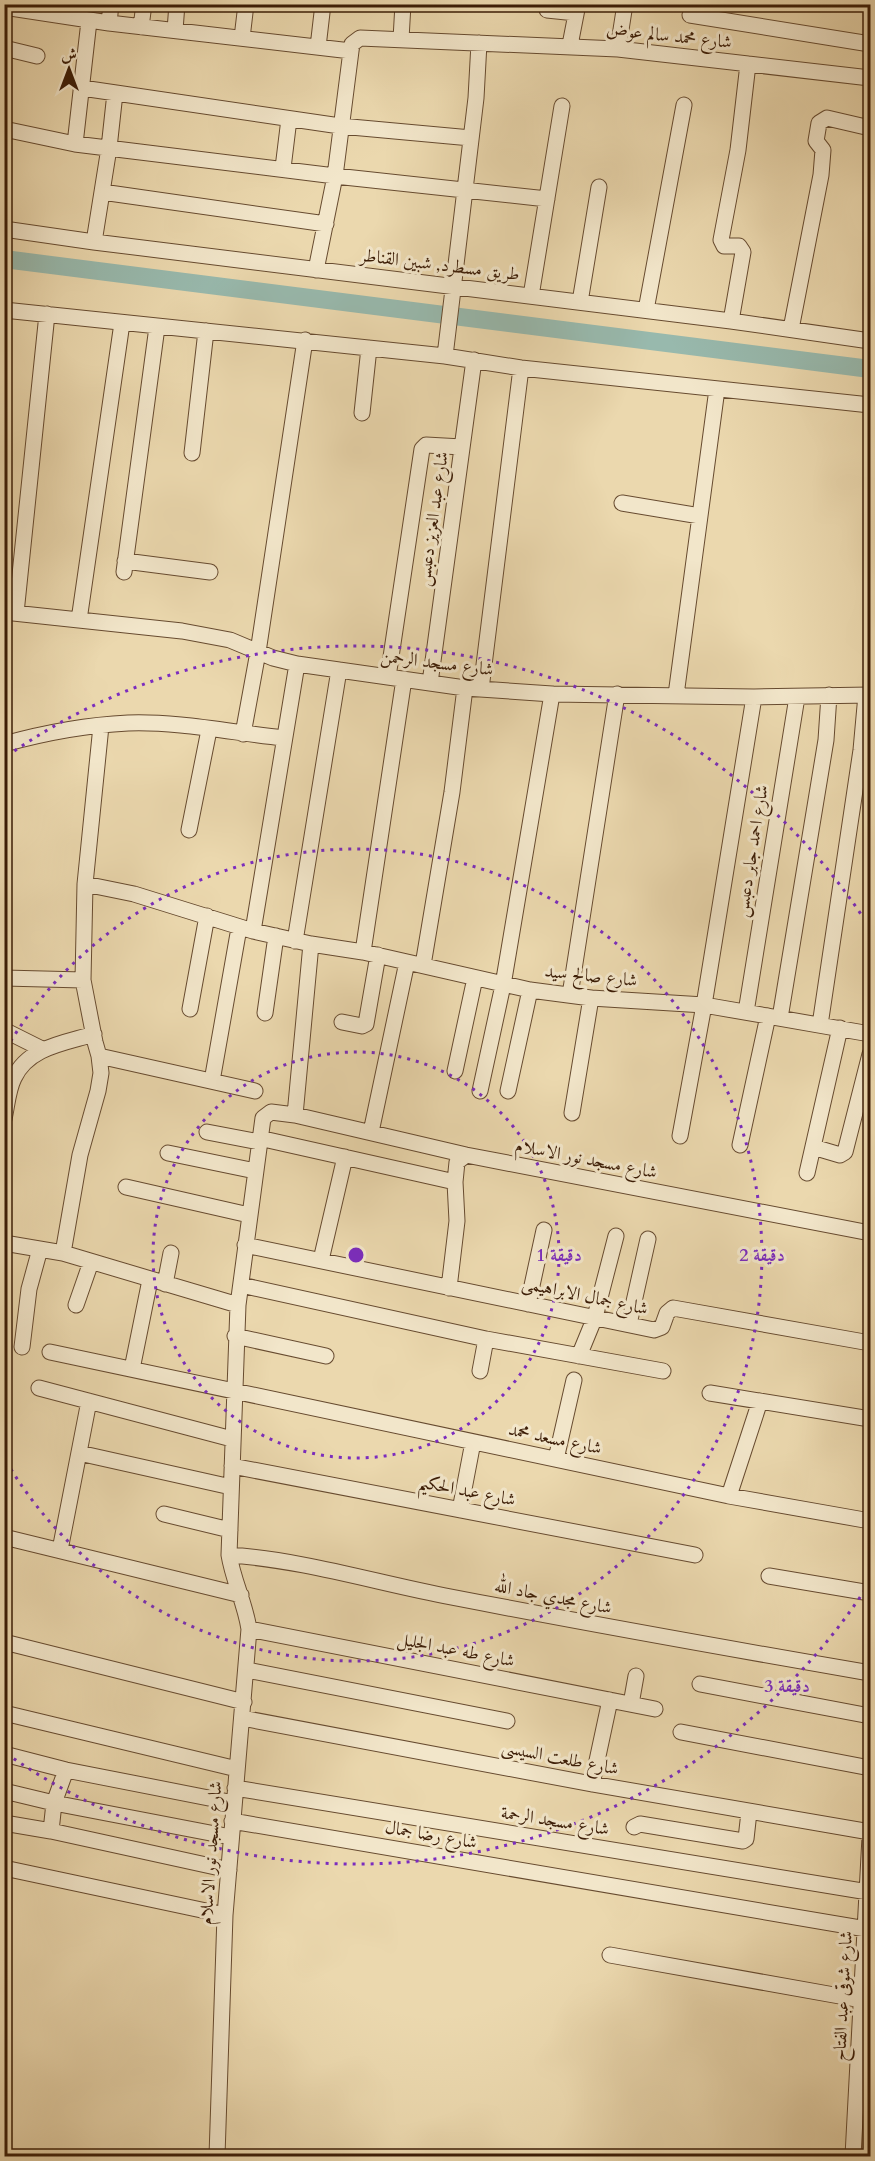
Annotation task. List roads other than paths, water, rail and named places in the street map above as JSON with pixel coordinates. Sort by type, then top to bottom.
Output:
[{"type":"street","points":[[109,23],[111,4]]},
{"type":"street","points":[[141,27],[144,4]]},
{"type":"street","points":[[175,30],[177,4]]},
{"type":"street","points":[[242,38],[246,4]]},
{"type":"street","points":[[318,47],[323,4]]},
{"type":"street","points":[[401,39],[403,4]]},
{"type":"street","points":[[618,49],[625,4]]},
{"type":"street","points":[[9,7],[89,21],[351,51],[334,176],[316,270]]},
{"type":"street","points":[[547,10],[577,9],[570,45]]},
{"type":"street","points":[[690,15],[870,44]]},
{"type":"street","points":[[75,144],[89,21]]},
{"type":"street","name":"شارع محمد سالم عوض","points":[[351,51],[352,44],[360,38],[570,45],[870,78]]},
{"type":"street","points":[[445,356],[476,98],[479,43]]},
{"type":"street","points":[[4,48],[36,56]]},
{"type":"street","points":[[731,321],[743,252],[739,246],[724,246],[721,240],[738,150],[748,64]]},
{"type":"street","points":[[82,88],[340,126],[471,138]]},
{"type":"street","points":[[94,242],[115,93]]},
{"type":"street","points":[[646,310],[684,105]]},
{"type":"street","points":[[531,296],[562,106]]},
{"type":"street","points":[[791,329],[821,175],[823,150],[816,141],[821,120],[827,118],[870,128]]},
{"type":"street","points":[[283,168],[289,119]]},
{"type":"street","points":[[4,129],[75,144],[334,176],[547,199]]},
{"type":"street","points":[[580,302],[599,187]]},
{"type":"street","points":[[102,192],[326,224]]},
{"type":"street","name":"طريق مسطرد, شبين القناطر","points":[[4,229],[316,270],[452,293],[531,296],[870,337]]},
{"type":"street","points":[[4,309],[157,327],[305,340],[445,356],[521,368],[870,405]]},
{"type":"street","points":[[10,612],[47,314]]},
{"type":"street","points":[[79,620],[122,323]]},
{"type":"street","points":[[157,327],[125,566],[210,572]]},
{"type":"street","points":[[192,453],[206,331]]},
{"type":"street","points":[[243,734],[258,652],[305,340]]},
{"type":"street","points":[[362,413],[369,348]]},
{"type":"street","name":"شارع عبد العزيز دعبس","points":[[430,683],[474,360]]},
{"type":"street","points":[[481,689],[521,368]]},
{"type":"street","points":[[676,695],[717,389]]},
{"type":"street","points":[[388,677],[423,447],[426,445],[462,447]]},
{"type":"street","points":[[622,503],[700,516]]},
{"type":"street","name":"شارع مسجد الرحمن","points":[[10,612],[182,631],[230,640],[258,652],[297,664],[465,688],[552,694],[754,697],[868,695]]},
{"type":"street","points":[[212,1081],[285,738],[297,664]]},
{"type":"street","points":[[295,1115],[303,943],[339,670]]},
{"type":"street","points":[[363,952],[404,679]]},
{"type":"street","points":[[423,966],[452,792],[465,688]]},
{"type":"street","points":[[480,1091],[503,985],[552,694]]},
{"type":"street","points":[[570,995],[617,694]]},
{"type":"street","points":[[740,1145],[774,1017],[826,740],[829,695]]},
{"type":"street","points":[[820,1024],[868,695]]},
{"type":"street","points":[[680,1136],[704,1005],[754,697]]},
{"type":"street","name":"شارع احمد جابر دعبس","points":[[746,1012],[796,697]]},
{"type":"street","points":[[4,744],[50,733],[129,723],[285,738]]},
{"type":"street","points":[[63,1253],[80,1155],[99,1091],[101,1073],[83,980],[85,884],[101,726]]},
{"type":"street","points":[[189,831],[209,730]]},
{"type":"street","name":"شارع صالح سيد","points":[[85,884],[134,894],[246,929],[303,943],[378,955],[503,985],[591,998],[704,1005],[870,1034]]},
{"type":"street","points":[[190,1008],[207,916]]},
{"type":"street","points":[[265,1013],[276,936]]},
{"type":"street","points":[[342,1022],[362,1026],[366,1024],[378,955]]},
{"type":"street","points":[[371,1132],[407,962]]},
{"type":"street","points":[[4,978],[83,980]]},
{"type":"street","points":[[455,1071],[475,978]]},
{"type":"street","points":[[508,1091],[530,990]]},
{"type":"street","points":[[572,1113],[591,998]]},
{"type":"street","points":[[807,1173],[840,1028]]},
{"type":"street","points":[[4,1030],[42,1049]]},
{"type":"street","points":[[4,1119],[14,1078],[25,1061],[42,1049],[94,1034]]},
{"type":"street","points":[[813,1147],[840,1155],[845,1152],[870,1054]]},
{"type":"street","points":[[99,1056],[255,1091]]},
{"type":"street","name":"شارع مسجد نور الاسلام","points":[[217,2157],[225,1915],[249,1629],[229,1555],[235,1336],[245,1245],[264,1118],[271,1112],[295,1115],[466,1155],[870,1233]]},
{"type":"street","points":[[207,1132],[345,1157],[455,1182]]},
{"type":"street","points":[[168,1153],[255,1171]]},
{"type":"street","points":[[449,1288],[457,1232],[455,1182],[457,1162],[466,1155]]},
{"type":"street","points":[[321,1260],[345,1157]]},
{"type":"street","points":[[126,1187],[249,1215]]},
{"type":"street","points":[[528,1304],[544,1230]]},
{"type":"street","points":[[579,1356],[595,1317],[616,1236]]},
{"type":"street","points":[[629,1324],[648,1239]]},
{"type":"street","points":[[4,1243],[63,1253],[238,1305]]},
{"type":"street","name":"شارع جمال الابراهيمى","points":[[245,1245],[658,1329],[665,1324],[669,1310],[673,1308],[870,1343]]},
{"type":"street","points":[[22,1347],[29,1289],[40,1249]]},
{"type":"street","points":[[132,1369],[158,1282],[171,1253]]},
{"type":"street","points":[[76,1305],[91,1262]]},
{"type":"street","points":[[241,1285],[486,1339],[663,1371]]},
{"type":"street","points":[[235,1336],[326,1356]]},
{"type":"street","points":[[480,1371],[486,1339]]},
{"type":"street","name":"شارع مسعد محمد","points":[[50,1352],[729,1496],[870,1521]]},
{"type":"street","points":[[556,1459],[574,1380]]},
{"type":"street","points":[[39,1388],[232,1438]]},
{"type":"street","points":[[710,1393],[870,1419]]},
{"type":"street","points":[[60,1550],[89,1401]]},
{"type":"street","points":[[729,1496],[760,1401]]},
{"type":"street","points":[[460,1510],[473,1442]]},
{"type":"street","points":[[80,1453],[231,1487]]},
{"type":"street","name":"شارع عبد الحكيم","points":[[231,1466],[695,1555]]},
{"type":"street","points":[[164,1514],[230,1530]]},
{"type":"street","points":[[4,1537],[241,1595]]},
{"type":"street","name":"شارع مجدي جاد الله","points":[[229,1555],[306,1565],[425,1592],[588,1624],[870,1673]]},
{"type":"street","points":[[769,1576],[870,1593]]},
{"type":"street","name":"شارع طه عبد الجليل","points":[[249,1629],[655,1709]]},
{"type":"street","points":[[4,1642],[244,1702]]},
{"type":"street","points":[[247,1670],[507,1721]]},
{"type":"street","points":[[631,1704],[636,1676]]},
{"type":"street","points":[[700,1684],[870,1716]]},
{"type":"street","points":[[592,1784],[610,1700]]},
{"type":"street","points":[[4,1713],[237,1769]]},
{"type":"street","name":"شارع طلعت السيسى","points":[[243,1718],[592,1784],[870,1832]]},
{"type":"street","points":[[681,1732],[870,1768]]},
{"type":"street","name":"شارع مسجد الرحمة","points":[[4,1754],[66,1770],[868,1892]]},
{"type":"street","points":[[51,1831],[54,1803],[66,1770]]},
{"type":"street","points":[[4,1791],[54,1803],[231,1837]]},
{"type":"street","points":[[634,1827],[640,1824],[743,1841],[746,1839],[749,1812]]},
{"type":"street","name":"شارع رضا جمال","points":[[232,1821],[866,1929]]},
{"type":"street","points":[[4,1823],[229,1870]]},
{"type":"street","name":"شارع شوقى عبد الفتاح","points":[[853,2157],[870,1837]]},
{"type":"street","points":[[4,1868],[225,1915]]},
{"type":"street","points":[[610,1955],[862,2000]]},
{"type":"waterway","points":[[4,259],[870,369]]}]
